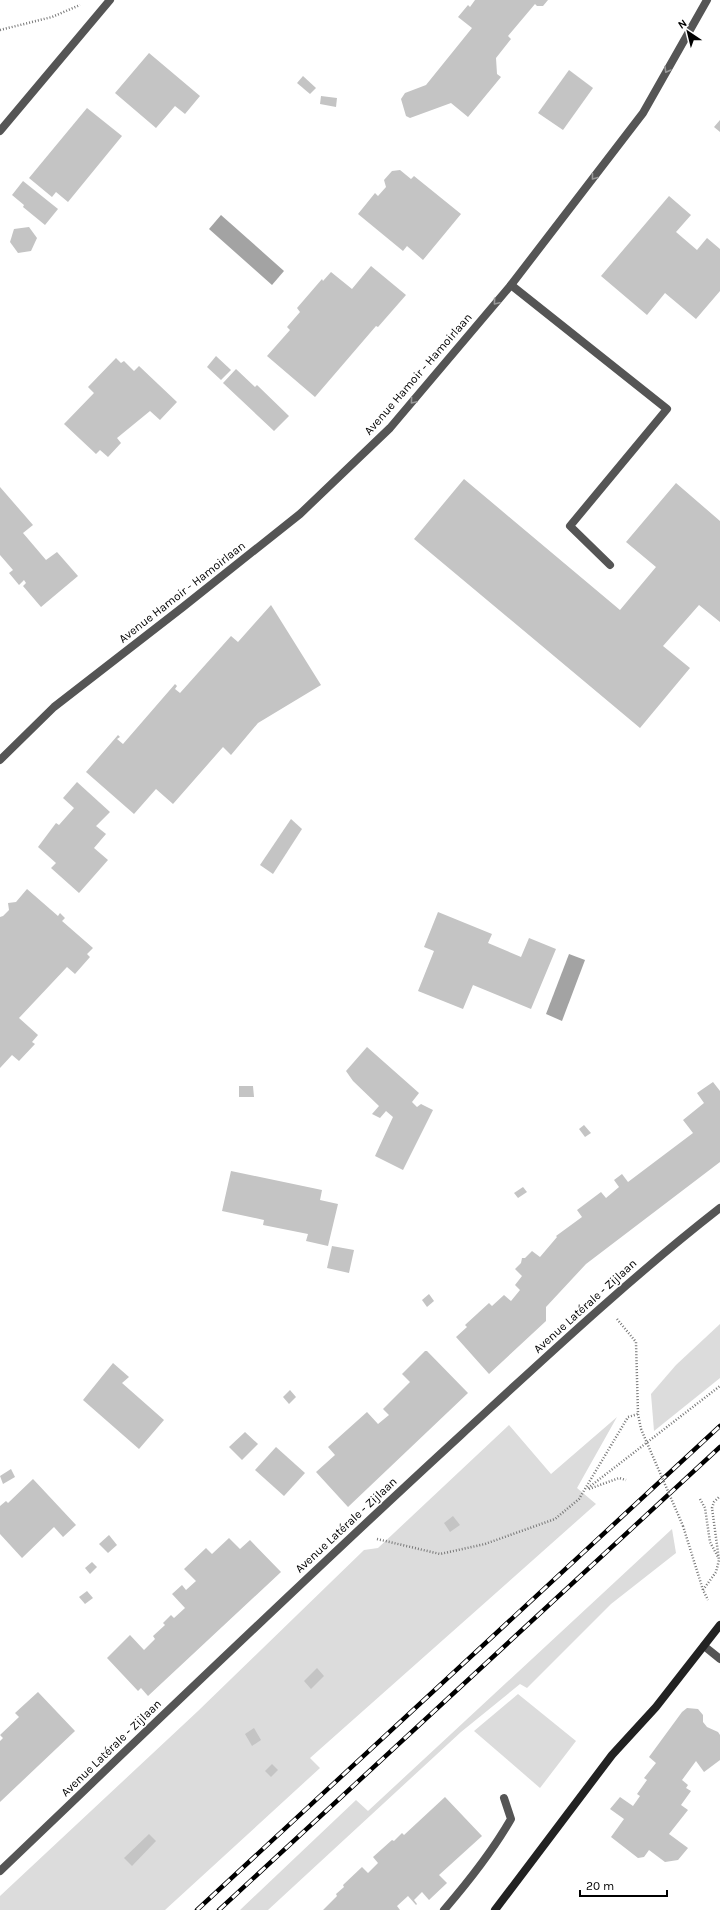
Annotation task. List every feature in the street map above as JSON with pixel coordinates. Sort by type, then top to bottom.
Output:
[{"type":"main road","points":[[495,1910],[612,1755],[656,1707],[720,1625]]},
{"type":"street","points":[[0,130],[110,0]]},
{"type":"street","name":"Avenue Hamoir - Hamoirlaan","points":[[0,760],[54,707],[300,514],[390,428],[511,285],[643,113],[708,0]]},
{"type":"street","points":[[511,285],[667,409],[570,526],[610,565]]},
{"type":"street","name":"Avenue Latérale - Zijlaan","points":[[0,1871],[353,1533],[617,1292],[666,1250],[720,1208]]},
{"type":"street","points":[[704,1646],[720,1659]]},
{"type":"street","points":[[444,1910],[489,1854],[511,1819],[504,1798]]},
{"type":"path","points":[[0,30],[52,17],[85,3]]},
{"type":"path","points":[[617,1319],[636,1342],[638,1414],[641,1429],[683,1526],[703,1590],[708,1600]]},
{"type":"path","points":[[586,1490],[720,1386]]},
{"type":"path","points":[[353,1533],[440,1554],[485,1544],[555,1519],[579,1499],[586,1490],[628,1417],[638,1414]]},
{"type":"path","points":[[586,1490],[619,1478],[626,1480]]},
{"type":"path","points":[[703,1590],[716,1572],[719,1560],[712,1508],[714,1502],[720,1496]]},
{"type":"path","points":[[700,1499],[705,1508],[710,1542],[719,1560]]},
{"type":"shaded area","points":[[221,215],[284,271],[272,285],[209,229]]},
{"type":"shaded area","points":[[569,954],[585,960],[562,1021],[546,1014]]},
{"type":"shaded area","points":[[720,1324],[720,1378],[654,1431],[651,1394],[676,1365]]},
{"type":"shaded area","points":[[617,1417],[577,1488],[596,1504],[310,1758],[320,1768],[165,1910],[0,1910],[0,1896],[198,1711],[364,1550],[378,1548],[509,1425],[551,1474]]},
{"type":"shaded area","points":[[672,1529],[676,1553],[611,1604],[527,1688],[520,1684],[461,1732],[268,1910],[240,1910],[356,1800],[368,1811]]},
{"type":"shaded area","points":[[518,1694],[576,1741],[540,1788],[474,1731]]},
{"type":"building","points":[[475,0],[548,0],[543,6],[537,6],[535,4],[508,36],[511,39],[496,58],[497,74],[501,77],[468,117],[451,103],[410,118],[406,116],[401,99],[405,93],[426,85],[472,28],[458,17],[468,5],[470,7]]},
{"type":"building","points":[[149,53],[200,96],[185,114],[175,106],[156,128],[115,93]]},
{"type":"building","points":[[569,70],[593,88],[563,130],[538,113]]},
{"type":"building","points":[[303,76],[316,88],[310,94],[297,83]]},
{"type":"building","points":[[321,96],[337,98],[336,107],[320,104]]},
{"type":"building","points":[[87,108],[122,136],[68,202],[56,192],[52,197],[29,178]]},
{"type":"building","points":[[720,120],[720,132],[714,127]]},
{"type":"building","points":[[400,170],[411,179],[414,176],[461,214],[423,260],[407,246],[403,251],[358,214],[375,193],[378,196],[386,187],[384,180],[392,171]]},
{"type":"building","points":[[23,181],[58,209],[45,225],[23,207],[24,205],[12,195]]},
{"type":"building","points":[[669,196],[691,215],[676,232],[697,250],[707,238],[720,249],[720,291],[696,319],[665,293],[647,315],[601,276]]},
{"type":"building","points":[[29,227],[37,238],[31,251],[18,253],[10,242],[14,229]]},
{"type":"building","points":[[371,266],[406,295],[378,327],[376,326],[315,397],[267,356],[290,330],[287,327],[300,312],[297,308],[322,279],[323,281],[331,272],[352,289]]},
{"type":"building","points":[[216,356],[231,370],[221,380],[207,367]]},
{"type":"building","points":[[116,358],[121,363],[124,361],[134,371],[139,366],[177,402],[160,420],[150,411],[117,438],[121,443],[108,457],[100,450],[96,454],[64,424],[94,393],[88,387]]},
{"type":"building","points":[[236,369],[255,387],[257,385],[289,416],[274,431],[223,383]]},
{"type":"building","points":[[464,479],[620,610],[656,567],[626,542],[676,483],[720,521],[720,622],[699,605],[663,646],[690,668],[640,728],[414,539]]},
{"type":"building","points":[[0,487],[33,525],[23,533],[46,560],[57,552],[78,576],[41,607],[23,586],[26,583],[24,580],[19,585],[9,573],[13,570],[0,555]]},
{"type":"building","points":[[271,605],[321,685],[258,723],[231,755],[223,747],[173,804],[156,789],[134,814],[86,772],[118,735],[120,737],[117,739],[123,744],[175,684],[177,686],[175,689],[180,693],[231,636],[238,642]]},
{"type":"building","points":[[77,782],[110,812],[96,826],[106,834],[94,848],[108,860],[79,893],[51,868],[56,863],[38,847],[56,823],[59,825],[74,808],[63,798]]},
{"type":"building","points":[[291,819],[302,829],[273,874],[260,865]]},
{"type":"building","points":[[27,889],[58,916],[60,913],[65,918],[62,921],[93,948],[87,954],[90,957],[75,974],[67,967],[19,1018],[38,1035],[32,1042],[35,1044],[19,1061],[12,1055],[0,1068],[0,917],[9,910],[8,903],[16,902]]},
{"type":"building","points":[[438,912],[492,934],[488,943],[521,957],[529,938],[556,949],[531,1009],[473,985],[463,1009],[418,991],[434,951],[424,947]]},
{"type":"building","points":[[367,1047],[419,1093],[412,1102],[417,1107],[421,1104],[433,1110],[403,1170],[375,1156],[393,1117],[386,1111],[380,1118],[372,1114],[379,1106],[353,1081],[346,1071]]},
{"type":"building","points":[[713,1082],[720,1091],[720,1162],[586,1264],[546,1307],[546,1321],[489,1374],[456,1337],[467,1327],[465,1325],[489,1303],[492,1306],[504,1295],[511,1301],[520,1290],[515,1285],[522,1276],[515,1269],[521,1263],[522,1258],[525,1258],[532,1251],[540,1257],[557,1237],[556,1236],[582,1217],[577,1210],[601,1192],[606,1198],[619,1187],[614,1180],[622,1174],[628,1182],[693,1133],[683,1120],[704,1103],[697,1093]]},
{"type":"building","points":[[239,1086],[253,1086],[254,1097],[239,1097]]},
{"type":"building","points":[[584,1125],[591,1133],[585,1137],[579,1129]]},
{"type":"building","points":[[231,1171],[322,1190],[320,1200],[338,1204],[328,1246],[306,1241],[308,1234],[263,1225],[264,1220],[222,1211]]},
{"type":"building","points":[[523,1187],[527,1192],[518,1198],[514,1193]]},
{"type":"building","points":[[332,1246],[354,1250],[349,1273],[327,1268]]},
{"type":"building","points":[[429,1294],[434,1301],[427,1307],[422,1300]]},
{"type":"building","points":[[425,1351],[427,1351],[468,1393],[348,1507],[316,1472],[335,1455],[328,1447],[367,1412],[378,1424],[389,1415],[383,1409],[410,1382],[402,1374]]},
{"type":"building","points":[[113,1363],[129,1377],[122,1383],[164,1420],[139,1449],[83,1400]]},
{"type":"building","points":[[290,1390],[296,1397],[289,1404],[283,1397]]},
{"type":"building","points":[[245,1432],[258,1444],[242,1460],[229,1447]]},
{"type":"building","points":[[276,1447],[305,1473],[284,1496],[255,1470]]},
{"type":"building","points":[[11,1469],[15,1477],[3,1484],[0,1476]]},
{"type":"building","points":[[33,1479],[76,1525],[63,1537],[54,1527],[22,1558],[0,1534],[0,1506],[6,1501],[8,1503]]},
{"type":"building","points":[[453,1516],[460,1525],[450,1532],[444,1523]]},
{"type":"building","points":[[109,1535],[117,1545],[108,1553],[99,1544]]},
{"type":"building","points":[[229,1538],[240,1549],[250,1540],[281,1572],[148,1696],[141,1688],[138,1691],[107,1658],[130,1635],[144,1650],[155,1639],[153,1636],[165,1625],[163,1623],[171,1615],[174,1618],[185,1608],[172,1594],[182,1585],[186,1590],[196,1581],[184,1569],[206,1548],[212,1554]]},
{"type":"building","points":[[92,1562],[97,1567],[90,1574],[85,1568]]},
{"type":"building","points":[[87,1591],[93,1598],[85,1604],[79,1597]]},
{"type":"building","points":[[317,1668],[324,1676],[311,1689],[304,1681]]},
{"type":"building","points":[[38,1692],[75,1731],[0,1802],[0,1741],[3,1738],[0,1735],[19,1717],[15,1713]]},
{"type":"building","points":[[687,1708],[698,1709],[703,1715],[703,1722],[707,1727],[718,1732],[720,1735],[720,1760],[704,1772],[696,1761],[682,1780],[688,1785],[686,1788],[691,1791],[681,1805],[688,1810],[669,1834],[688,1848],[678,1860],[665,1862],[649,1850],[644,1857],[638,1858],[611,1837],[624,1819],[610,1809],[620,1797],[633,1806],[640,1796],[637,1794],[647,1780],[644,1778],[656,1763],[649,1757],[682,1712]]},
{"type":"building","points":[[254,1728],[261,1740],[252,1746],[245,1734]]},
{"type":"building","points":[[272,1764],[278,1770],[271,1777],[265,1771]]},
{"type":"building","points":[[445,1797],[482,1836],[439,1875],[447,1883],[429,1900],[422,1892],[414,1900],[417,1904],[416,1905],[408,1896],[397,1906],[400,1910],[323,1910],[337,1896],[336,1894],[344,1887],[343,1885],[362,1867],[368,1873],[378,1863],[373,1857],[392,1840],[394,1841],[402,1833],[404,1835]]},
{"type":"building","points":[[149,1834],[156,1841],[132,1866],[124,1858]]},
{"type":"railway","points":[[197,1910],[720,1426]]},
{"type":"railway","points":[[219,1910],[720,1447]]}]
